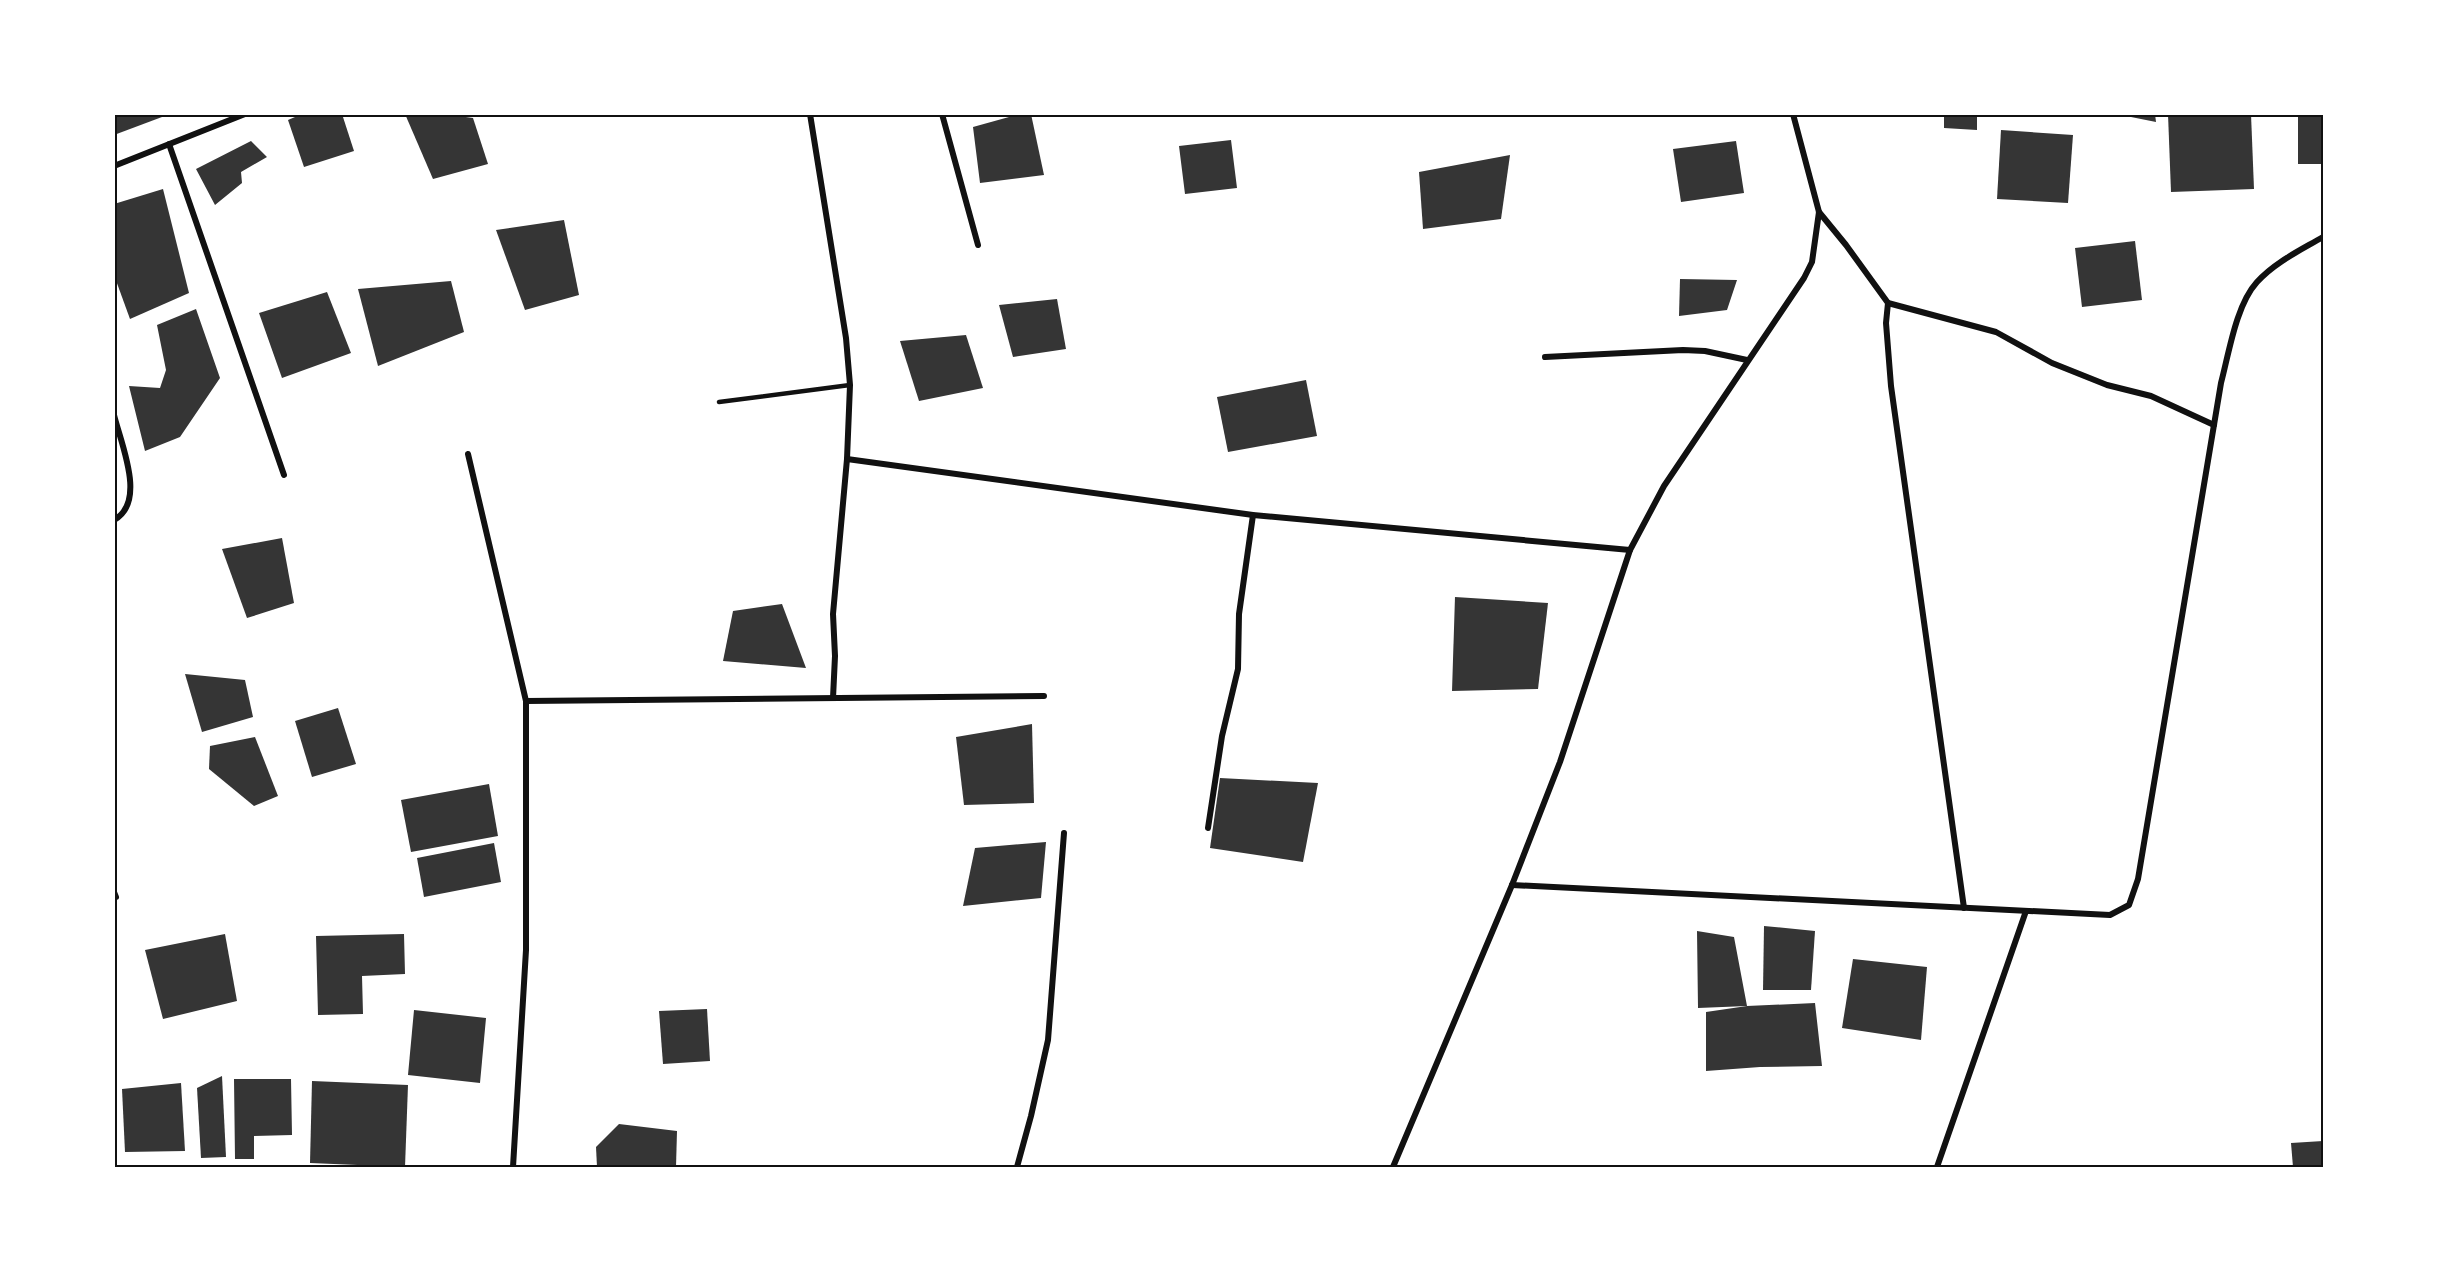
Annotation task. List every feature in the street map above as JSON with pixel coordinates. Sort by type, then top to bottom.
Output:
[{"type":"street","points":[[114,166],[245,114]]},
{"type":"street","points":[[810,114],[846,338],[850,385],[848,459],[833,614],[835,656],[833,698]]},
{"type":"street","points":[[942,114],[978,245]]},
{"type":"street","points":[[1393,1167],[1512,885],[1560,762],[1630,550],[1664,486],[1804,278],[1812,262],[1819,212],[1793,114]]},
{"type":"street","points":[[169,144],[284,476]]},
{"type":"street","points":[[1819,212],[1834,228],[1888,303],[1996,332],[2052,363],[2107,385],[2151,396],[2214,425]]},
{"type":"street","points":[[1512,885],[2110,915],[2129,904],[2138,879],[2221,383],[2240,311],[2257,282],[2287,258],[2323,237]]},
{"type":"street","points":[[1888,303],[1886,323],[1891,386],[1964,908]]},
{"type":"street","points":[[1545,357],[1683,350],[1705,351],[1747,360]]},
{"type":"street","points":[[114,415],[131,492],[129,506],[114,520]]},
{"type":"street","points":[[468,454],[526,701],[526,950],[513,1167]]},
{"type":"street","points":[[848,459],[1253,515],[1630,550]]},
{"type":"street","points":[[1208,828],[1222,736],[1236,687],[1239,614],[1253,515]]},
{"type":"street","points":[[526,701],[1044,696]]},
{"type":"street","points":[[1017,1167],[1048,1040],[1064,833]]},
{"type":"street","points":[[1937,1167],[2026,911]]},
{"type":"lane","points":[[719,402],[850,385]]},
{"type":"building","points":[[114,114],[170,114],[114,135]]},
{"type":"building","points":[[302,114],[342,114],[354,151],[304,167],[288,120]]},
{"type":"building","points":[[405,114],[444,114],[473,118],[488,164],[433,179]]},
{"type":"building","points":[[1020,114],[1031,114],[1044,175],[980,183],[973,127]]},
{"type":"building","points":[[1944,114],[1977,114],[1977,130],[1944,128]]},
{"type":"building","points":[[2155,114],[2156,122],[2121,115]]},
{"type":"building","points":[[2168,114],[2251,114],[2254,189],[2171,192]]},
{"type":"building","points":[[2298,114],[2323,114],[2323,164],[2298,164]]},
{"type":"building","points":[[2001,130],[2073,135],[2068,203],[1997,199]]},
{"type":"building","points":[[1231,140],[1237,188],[1185,194],[1179,146]]},
{"type":"building","points":[[251,141],[267,157],[241,172],[242,183],[215,205],[196,169]]},
{"type":"building","points":[[1736,141],[1744,193],[1681,202],[1673,149]]},
{"type":"building","points":[[1510,155],[1501,219],[1423,229],[1419,172]]},
{"type":"building","points":[[163,189],[189,293],[130,319],[114,275],[114,204]]},
{"type":"building","points":[[564,220],[579,295],[525,310],[496,230]]},
{"type":"building","points":[[2135,241],[2142,300],[2082,307],[2075,248]]},
{"type":"building","points":[[1680,279],[1737,280],[1727,310],[1679,316]]},
{"type":"building","points":[[451,281],[464,332],[378,366],[358,289]]},
{"type":"building","points":[[327,292],[351,353],[282,378],[259,313]]},
{"type":"building","points":[[1057,299],[1066,349],[1013,357],[999,305]]},
{"type":"building","points":[[196,309],[220,378],[180,437],[145,451],[129,386],[160,388],[166,370],[157,325]]},
{"type":"building","points":[[966,335],[983,388],[919,401],[900,341]]},
{"type":"building","points":[[1306,380],[1317,436],[1228,452],[1217,397]]},
{"type":"building","points":[[282,538],[294,603],[247,618],[222,549]]},
{"type":"building","points":[[1455,597],[1548,603],[1538,689],[1452,691]]},
{"type":"building","points":[[782,604],[806,668],[723,661],[733,611]]},
{"type":"building","points":[[185,674],[245,680],[253,717],[202,732]]},
{"type":"building","points":[[338,708],[356,764],[312,777],[295,721]]},
{"type":"building","points":[[1032,724],[1034,803],[964,805],[956,737]]},
{"type":"building","points":[[255,737],[278,796],[254,806],[209,769],[210,746]]},
{"type":"building","points":[[1220,778],[1318,783],[1303,862],[1210,848]]},
{"type":"building","points":[[489,784],[498,836],[411,852],[401,800]]},
{"type":"building","points":[[1046,842],[1041,898],[963,906],[975,848]]},
{"type":"building","points":[[494,843],[501,882],[424,897],[417,858]]},
{"type":"building","points":[[1764,926],[1815,931],[1811,990],[1763,990]]},
{"type":"building","points":[[1697,931],[1734,937],[1747,1006],[1698,1008]]},
{"type":"building","points":[[225,934],[237,1001],[163,1019],[145,950]]},
{"type":"building","points":[[404,934],[405,974],[362,976],[363,1014],[318,1015],[316,936]]},
{"type":"building","points":[[1853,959],[1927,967],[1921,1040],[1842,1028]]},
{"type":"building","points":[[1815,1003],[1822,1066],[1706,1071],[1706,1012],[1747,1006]]},
{"type":"building","points":[[707,1009],[710,1061],[663,1064],[659,1011]]},
{"type":"building","points":[[414,1010],[486,1018],[480,1083],[408,1075]]},
{"type":"building","points":[[222,1076],[226,1157],[201,1158],[197,1088]]},
{"type":"building","points":[[234,1079],[291,1079],[292,1135],[254,1136],[254,1159],[235,1159]]},
{"type":"building","points":[[312,1081],[408,1085],[405,1167],[310,1163]]},
{"type":"building","points":[[181,1083],[185,1151],[125,1152],[122,1089]]},
{"type":"building","points":[[619,1124],[677,1131],[676,1167],[597,1167],[596,1147]]},
{"type":"building","points":[[2323,1141],[2323,1167],[2293,1167],[2291,1143]]}]
